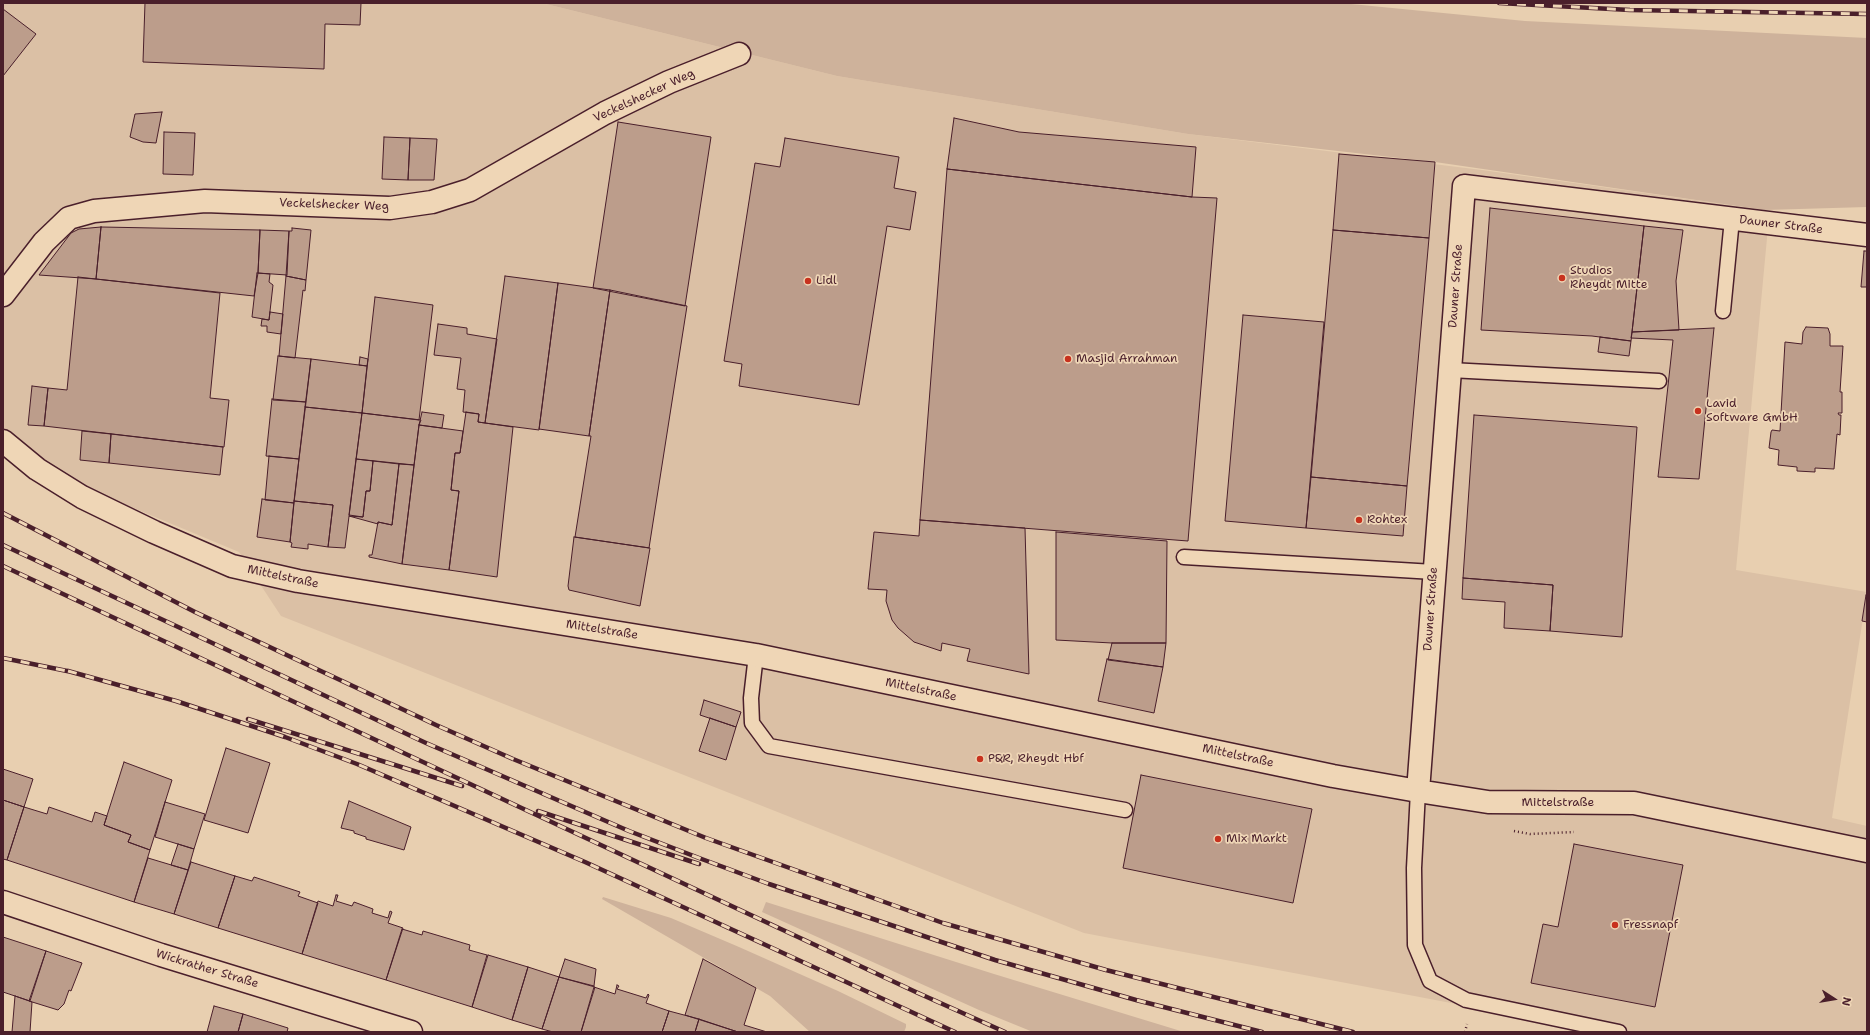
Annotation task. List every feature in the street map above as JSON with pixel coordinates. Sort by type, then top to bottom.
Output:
[{"type":"street","name":"Veckelshecker Weg","points":[[3,295],[44,242],[69,218],[94,211],[206,201],[390,208],[432,202],[470,190],[605,113],[670,82],[739,54]]},
{"type":"street","name":"Dauner Straße","points":[[1418,791],[1464,186],[1867,235]]},
{"type":"street","name":"Mittelstraße","points":[[3,441],[37,469],[82,497],[154,532],[232,566],[298,581],[756,655],[1333,776],[1418,791],[1488,802],[1634,803],[1867,851]]},
{"type":"street","name":"Wickrather Straße","points":[[3,902],[161,955],[411,1032]]},
{"type":"lane","points":[[1723,311],[1732,219]]},
{"type":"lane","points":[[1450,370],[1659,381]]},
{"type":"lane","points":[[1184,557],[1434,572]]},
{"type":"lane","points":[[756,655],[751,698],[752,723],[769,746],[1125,810]]},
{"type":"lane","points":[[1418,791],[1414,868],[1415,946],[1430,981],[1466,1000],[1619,1032]]},
{"type":"shaded area","points":[[3,3],[542,3],[837,76],[1188,134],[1482,170],[1765,210],[1767,238],[1736,570],[1867,592],[1832,818],[1867,826],[1867,1032],[1603,1032],[1084,933],[281,616],[239,552],[88,489],[41,461],[3,431]]},
{"type":"shaded area","points":[[542,3],[1341,3],[1525,21],[1867,38],[1867,207],[1765,210],[1435,162],[1188,134],[837,76]]},
{"type":"shaded area","points":[[603,897],[671,918],[838,991],[906,1024],[904,1032],[810,1032],[770,996],[602,899]]},
{"type":"shaded area","points":[[766,902],[1184,1032],[1033,1032],[979,1010],[762,912]]},
{"type":"building","points":[[145,3],[361,3],[360,25],[325,24],[324,69],[143,62]]},
{"type":"building","points":[[3,9],[36,34],[3,76]]},
{"type":"building","points":[[162,112],[156,143],[143,142],[130,137],[135,114]]},
{"type":"building","points":[[954,118],[1019,132],[1196,147],[1192,197],[947,169]]},
{"type":"building","points":[[618,122],[711,137],[685,306],[593,288]]},
{"type":"building","points":[[164,132],[195,133],[193,175],[163,174]]},
{"type":"building","points":[[384,137],[410,138],[408,180],[382,179]]},
{"type":"building","points":[[410,138],[437,139],[434,180],[408,180]]},
{"type":"building","name":"Lidl","points":[[785,138],[899,157],[894,188],[916,192],[910,230],[887,226],[859,405],[739,386],[742,364],[724,361],[755,163],[780,167]]},
{"type":"building","points":[[1339,154],[1435,162],[1429,238],[1333,230]]},
{"type":"building","name":"Masjid Arrahman","points":[[947,169],[1192,197],[1217,198],[1188,541],[920,520]]},
{"type":"building","name":"Studios Rheydt Mitte","points":[[1490,208],[1644,226],[1631,341],[1592,336],[1481,330]]},
{"type":"building","points":[[1644,226],[1683,230],[1676,281],[1679,330],[1632,332]]},
{"type":"building","points":[[101,227],[96,279],[39,275],[71,233],[79,229]]},
{"type":"building","points":[[101,227],[260,230],[258,273],[254,296],[96,279]]},
{"type":"building","points":[[292,228],[311,230],[306,280],[286,276],[289,231],[292,231]]},
{"type":"building","points":[[260,230],[289,231],[287,275],[258,273]]},
{"type":"building","points":[[1333,230],[1429,238],[1407,486],[1311,477]]},
{"type":"building","points":[[1864,251],[1867,251],[1867,287],[1861,287]]},
{"type":"building","points":[[257,273],[270,274],[269,282],[273,285],[269,320],[252,317]]},
{"type":"building","points":[[286,276],[306,280],[305,291],[303,290],[295,358],[279,356]]},
{"type":"building","points":[[505,276],[558,283],[539,430],[485,423]]},
{"type":"building","points":[[78,277],[220,293],[210,398],[229,400],[224,447],[44,426],[48,388],[67,390]]},
{"type":"building","points":[[558,283],[610,290],[589,436],[539,429]]},
{"type":"building","points":[[610,290],[687,306],[649,548],[575,537],[591,436],[589,436]]},
{"type":"building","points":[[375,297],[433,305],[419,420],[362,413]]},
{"type":"building","points":[[270,312],[283,314],[281,334],[267,332],[267,326],[261,326],[262,319],[269,320]]},
{"type":"building","points":[[1243,315],[1324,322],[1306,528],[1225,521]]},
{"type":"building","points":[[438,324],[467,328],[467,334],[497,339],[485,423],[478,422],[479,414],[463,412],[465,390],[457,389],[461,358],[434,355]]},
{"type":"building","points":[[1806,327],[1828,328],[1830,334],[1830,346],[1843,346],[1840,392],[1842,392],[1842,413],[1838,413],[1841,415],[1840,435],[1837,434],[1834,469],[1815,468],[1815,472],[1797,471],[1797,467],[1778,465],[1779,450],[1769,448],[1772,430],[1780,431],[1785,342],[1802,344],[1803,332]]},
{"type":"building","points":[[1714,328],[1699,479],[1658,477],[1673,340],[1631,338],[1632,332]]},
{"type":"building","points":[[1600,337],[1631,341],[1629,356],[1598,352]]},
{"type":"building","points":[[278,356],[311,359],[306,402],[273,400]]},
{"type":"building","points":[[360,357],[368,359],[367,366],[359,365]]},
{"type":"building","points":[[311,359],[367,366],[362,413],[305,407]]},
{"type":"building","points":[[32,386],[48,388],[44,426],[28,425]]},
{"type":"building","points":[[272,399],[306,402],[299,459],[266,456]]},
{"type":"building","points":[[305,407],[362,413],[345,548],[328,547],[333,505],[294,501]]},
{"type":"building","points":[[422,412],[444,415],[442,428],[419,425]]},
{"type":"building","points":[[466,412],[479,414],[478,422],[513,427],[497,577],[449,570],[459,491],[451,490],[455,453],[460,453]]},
{"type":"building","points":[[362,413],[421,420],[419,425],[414,465],[356,459]]},
{"type":"building","points":[[1474,415],[1637,427],[1622,637],[1550,631],[1553,585],[1463,578]]},
{"type":"building","points":[[419,425],[463,431],[460,453],[455,453],[451,490],[459,491],[449,570],[402,564]]},
{"type":"building","points":[[82,431],[111,434],[109,463],[80,460]]},
{"type":"building","points":[[111,434],[223,447],[220,475],[109,463]]},
{"type":"building","points":[[269,456],[299,459],[294,503],[265,500]]},
{"type":"building","points":[[356,459],[373,461],[370,491],[366,491],[363,517],[349,515]]},
{"type":"building","points":[[373,461],[399,464],[392,525],[378,522],[378,524],[349,516],[363,517],[366,491],[370,491]]},
{"type":"building","points":[[399,464],[414,465],[402,564],[369,557],[369,555],[372,555],[378,522],[392,525]]},
{"type":"building","points":[[1311,477],[1407,486],[1403,536],[1306,528]]},
{"type":"building","points":[[262,499],[294,503],[290,542],[257,537]]},
{"type":"building","points":[[294,501],[333,505],[328,547],[308,544],[308,549],[291,547],[292,543],[290,542]]},
{"type":"building","points":[[920,520],[1025,528],[1029,674],[967,661],[970,649],[942,643],[941,651],[914,642],[898,628],[892,620],[886,601],[887,590],[868,589],[874,532],[919,536]]},
{"type":"building","points":[[1056,532],[1167,541],[1166,643],[1112,643],[1056,640]]},
{"type":"building","points":[[574,537],[650,548],[640,606],[569,590],[568,586]]},
{"type":"building","points":[[1463,578],[1553,585],[1550,631],[1504,628],[1505,602],[1462,599]]},
{"type":"building","points":[[1867,595],[1867,622],[1862,621]]},
{"type":"building","points":[[1112,643],[1166,643],[1163,667],[1108,660]]},
{"type":"building","points":[[1107,659],[1163,667],[1154,713],[1098,701]]},
{"type":"building","points":[[704,700],[741,712],[736,727],[700,715]]},
{"type":"building","points":[[710,718],[736,727],[726,760],[699,751]]},
{"type":"building","points":[[226,748],[270,763],[248,833],[204,820]]},
{"type":"building","points":[[124,762],[172,780],[150,850],[128,842],[131,835],[104,825]]},
{"type":"building","points":[[3,769],[33,779],[24,807],[3,800]]},
{"type":"building","name":"Mix Markt","points":[[1141,775],[1312,809],[1293,903],[1123,868]]},
{"type":"building","points":[[3,800],[24,807],[7,860],[3,859]]},
{"type":"building","points":[[349,801],[411,827],[404,850],[366,839],[366,837],[354,833],[354,831],[341,828]]},
{"type":"building","points":[[165,802],[205,814],[194,849],[155,837]]},
{"type":"building","points":[[24,807],[47,814],[49,807],[92,822],[95,812],[107,816],[104,825],[131,835],[128,842],[150,850],[134,902],[7,860]]},
{"type":"building","points":[[178,844],[194,849],[188,870],[171,865]]},
{"type":"building","name":"Fressnapf","points":[[1574,844],[1683,865],[1655,1007],[1531,983],[1543,924],[1558,927]]},
{"type":"building","points":[[148,858],[188,870],[174,914],[134,902]]},
{"type":"building","points":[[191,862],[235,876],[218,928],[174,914]]},
{"type":"building","points":[[235,876],[252,881],[254,877],[300,892],[298,896],[318,903],[302,954],[218,928]]},
{"type":"building","points":[[336,895],[338,895],[336,901],[352,906],[354,902],[373,909],[372,913],[388,918],[390,911],[392,912],[388,923],[403,928],[386,980],[302,954],[318,901],[333,906]]},
{"type":"building","points":[[402,929],[422,935],[423,931],[470,945],[469,950],[487,955],[472,1007],[386,980]]},
{"type":"building","points":[[3,937],[46,951],[30,1001],[3,992]]},
{"type":"building","points":[[46,951],[82,963],[71,991],[69,990],[64,1004],[58,1010],[29,1001]]},
{"type":"building","points":[[488,955],[528,967],[512,1020],[472,1007]]},
{"type":"building","points":[[565,959],[596,969],[594,986],[559,977]]},
{"type":"building","points":[[703,959],[756,988],[744,1025],[767,1032],[738,1032],[685,1015]]},
{"type":"building","points":[[528,967],[559,977],[542,1029],[512,1020]]},
{"type":"building","points":[[559,977],[595,987],[581,1032],[553,1032],[542,1029]]},
{"type":"building","points":[[617,985],[619,986],[617,989],[646,998],[648,994],[646,1003],[669,1011],[662,1032],[581,1032],[594,987],[615,994]]},
{"type":"building","points":[[15,996],[32,1002],[30,1032],[12,1032]]},
{"type":"building","points":[[214,1006],[243,1014],[238,1032],[207,1032]]},
{"type":"building","points":[[669,1011],[699,1019],[695,1032],[662,1032]]},
{"type":"building","points":[[243,1014],[288,1028],[287,1032],[238,1032]]},
{"type":"building","points":[[699,1019],[738,1032],[695,1032]]},
{"type":"railway","points":[[1499,3],[1630,10],[1867,14]]},
{"type":"railway","points":[[3,513],[195,612],[436,725],[513,759],[706,838],[943,923],[1106,970],[1353,1032]]},
{"type":"railway","points":[[3,545],[426,743],[629,831],[769,884],[995,960],[1136,1000],[1262,1032]]},
{"type":"railway","points":[[3,566],[918,993],[1005,1032]]},
{"type":"railway","points":[[3,658],[72,672]]},
{"type":"railway","points":[[68,671],[176,701],[285,737],[357,764],[585,862],[955,1032]]},
{"type":"railway","points":[[248,719],[462,786]]},
{"type":"railway","points":[[538,811],[699,864]]},
{"type":"place","name":"Studios Rheydt Mitte","points":[[1562,278]]},
{"type":"place","name":"Lidl","points":[[808,281]]},
{"type":"place","name":"Masjid Arrahman","points":[[1068,359]]},
{"type":"place","name":"Lavid Software GmbH","points":[[1698,411]]},
{"type":"place","name":"Rohtex","points":[[1359,520]]},
{"type":"place","name":"P&R, Rheydt Hbf","points":[[980,759]]},
{"type":"place","name":"Mix Markt","points":[[1218,839]]},
{"type":"place","name":"Fressnapf","points":[[1615,925]]}]
